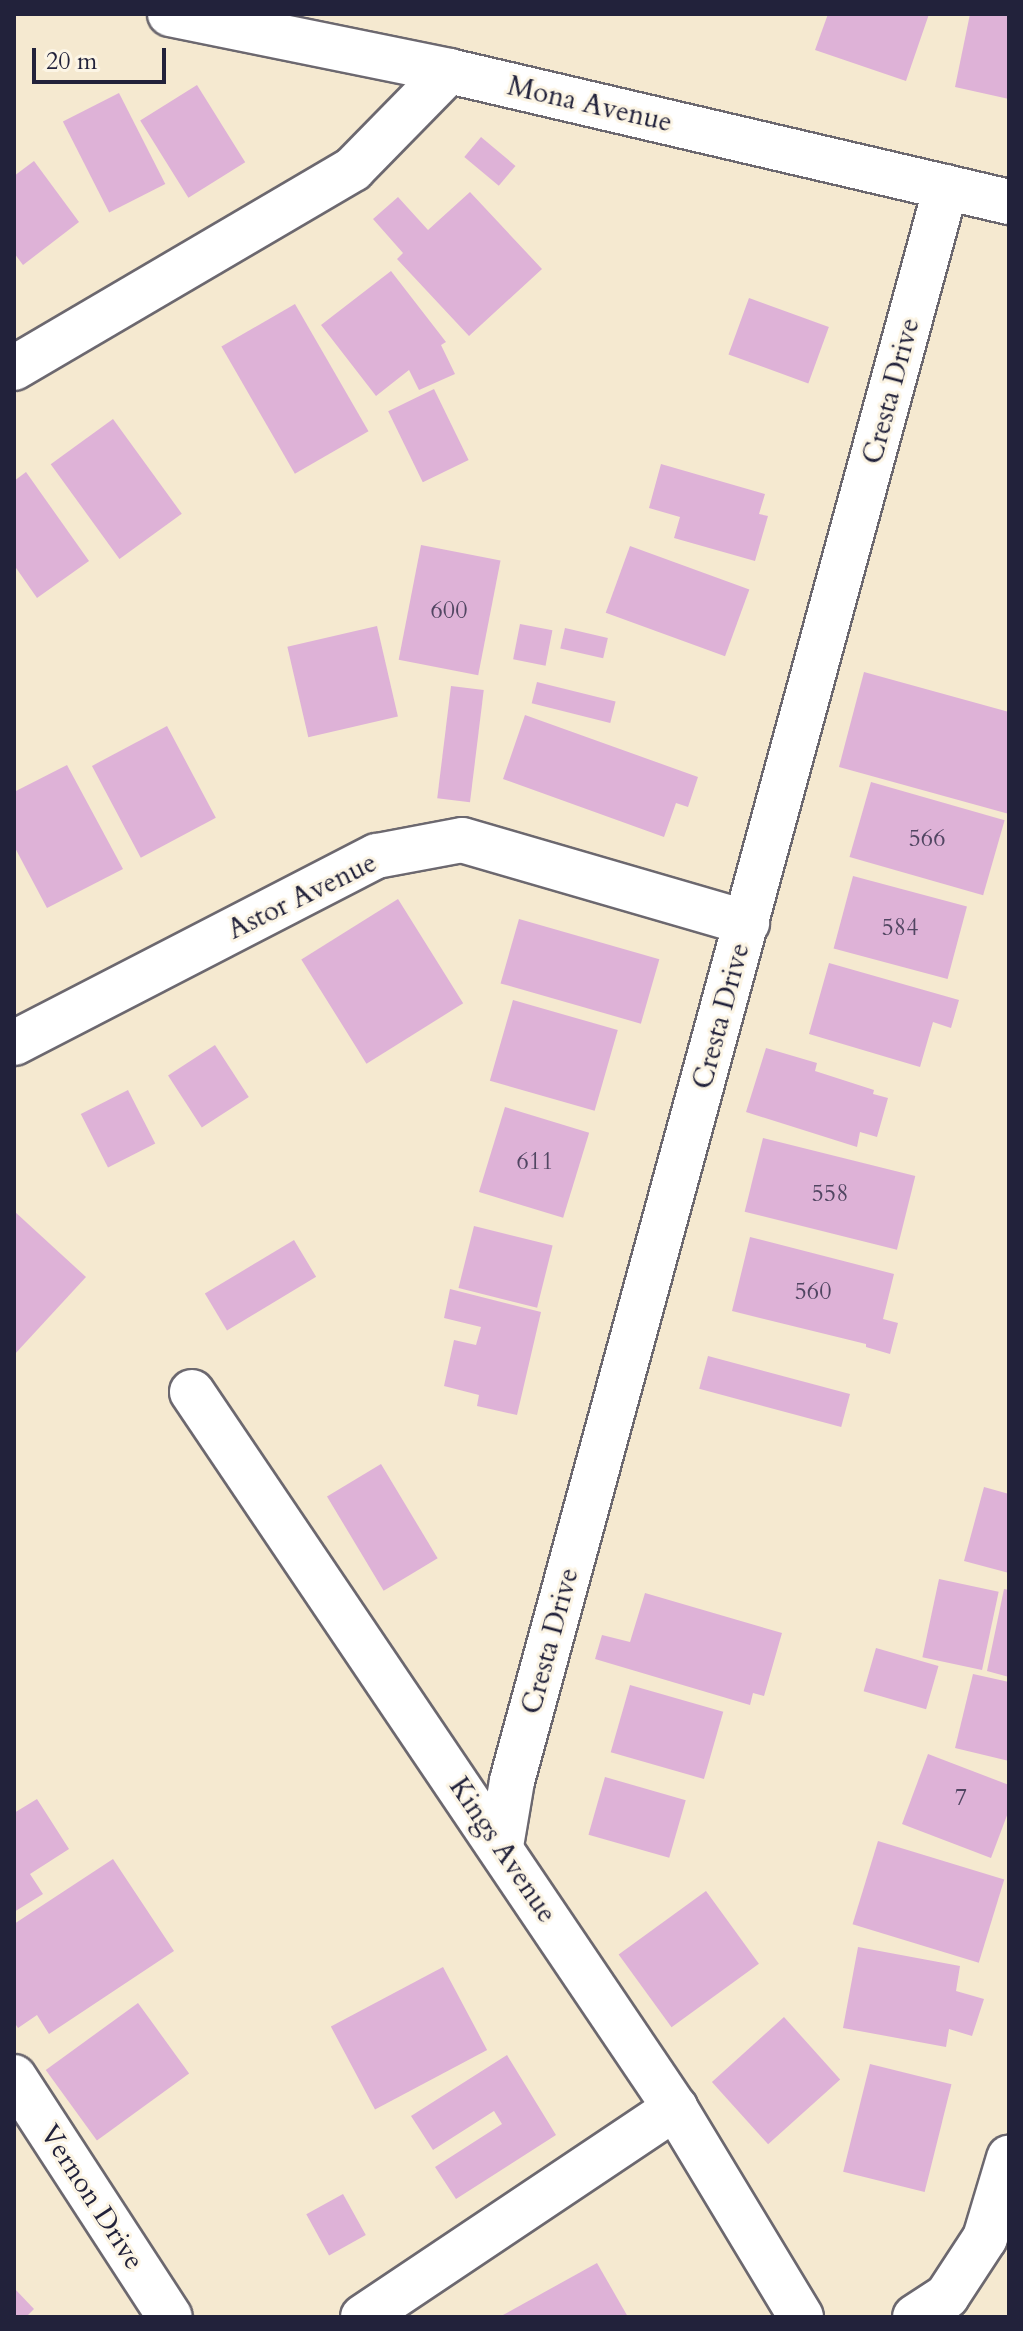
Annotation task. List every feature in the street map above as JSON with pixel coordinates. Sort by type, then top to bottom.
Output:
[{"type":"street","name":"Mona Avenue","points":[[170,14],[449,71],[1009,202]]},
{"type":"street","points":[[14,368],[353,169],[449,71]]},
{"type":"street","name":"Cresta Drive","points":[[501,1846],[512,1781],[946,187]]},
{"type":"street","name":"Astor Avenue","points":[[14,1043],[377,856],[462,840],[747,923]]},
{"type":"street","name":"Kings Avenue","points":[[192,1392],[675,2108],[801,2317]]},
{"type":"street","name":"Vernon Drive","points":[[14,2077],[170,2317]]},
{"type":"street","points":[[363,2317],[675,2108]]},
{"type":"street","points":[[915,2317],[947,2296],[985,2238],[1009,2158]]},
{"type":"building","points":[[828,14],[929,14],[906,81],[815,50]]},
{"type":"building","points":[[970,14],[1009,14],[1009,99],[955,87]]},
{"type":"building","points":[[197,85],[245,162],[188,198],[140,121]]},
{"type":"building","points":[[119,93],[165,184],[109,212],[63,122]]},
{"type":"building","points":[[481,137],[515,166],[499,186],[464,157]]},
{"type":"building","points":[[34,161],[79,222],[23,265],[14,253],[14,176]]},
{"type":"building","points":[[470,192],[542,269],[469,336],[397,259],[403,253],[373,219],[398,197],[428,230]]},
{"type":"building","points":[[391,271],[446,342],[441,345],[455,374],[419,390],[409,370],[376,396],[321,325]]},
{"type":"building","points":[[749,298],[829,327],[808,383],[728,354]]},
{"type":"building","points":[[295,304],[368,431],[295,474],[221,346]]},
{"type":"building","points":[[434,389],[469,460],[423,482],[388,411]]},
{"type":"building","points":[[113,419],[182,514],[119,559],[51,464]]},
{"type":"building","points":[[661,464],[765,494],[759,514],[768,516],[755,561],[674,538],[680,517],[649,508]]},
{"type":"building","points":[[26,472],[89,561],[37,598],[14,565],[14,481]]},
{"type":"building","points":[[421,545],[501,560],[478,675],[399,660]]},
{"type":"building","points":[[630,546],[749,589],[725,656],[606,613]]},
{"type":"building","points":[[520,624],[552,630],[546,666],[513,659]]},
{"type":"building","points":[[377,626],[398,717],[308,737],[287,647]]},
{"type":"building","points":[[565,628],[608,638],[603,658],[560,648]]},
{"type":"building","points":[[864,672],[1009,712],[1009,814],[839,767]]},
{"type":"building","points":[[537,682],[616,702],[610,723],[532,703]]},
{"type":"building","points":[[451,686],[484,690],[470,802],[437,798]]},
{"type":"building","points":[[525,715],[698,777],[688,807],[676,803],[664,837],[503,779]]},
{"type":"building","points":[[167,726],[216,818],[141,858],[92,766]]},
{"type":"building","points":[[67,765],[123,869],[47,908],[14,846],[14,792]]},
{"type":"building","points":[[871,782],[1005,820],[983,895],[850,857]]},
{"type":"building","points":[[853,876],[967,907],[948,979],[834,948]]},
{"type":"building","points":[[398,899],[463,1003],[367,1064],[301,959]]},
{"type":"building","points":[[519,919],[659,959],[641,1024],[501,983]]},
{"type":"building","points":[[829,963],[959,1000],[951,1028],[933,1022],[920,1067],[809,1034]]},
{"type":"building","points":[[513,1000],[618,1030],[595,1111],[490,1081]]},
{"type":"building","points":[[215,1045],[249,1097],[202,1127],[168,1075]]},
{"type":"building","points":[[766,1048],[817,1063],[815,1071],[874,1090],[873,1094],[888,1098],[877,1137],[860,1132],[857,1147],[746,1112]]},
{"type":"building","points":[[128,1090],[155,1143],[108,1168],[81,1114]]},
{"type":"building","points":[[505,1107],[589,1133],[563,1218],[479,1192]]},
{"type":"building","points":[[763,1138],[915,1176],[897,1250],[745,1212]]},
{"type":"building","points":[[14,1211],[86,1277],[14,1355]]},
{"type":"building","points":[[474,1226],[553,1246],[537,1308],[459,1288]]},
{"type":"building","points":[[750,1237],[894,1274],[883,1319],[898,1323],[890,1354],[866,1347],[866,1344],[732,1311]]},
{"type":"building","points":[[294,1240],[316,1277],[227,1330],[205,1294]]},
{"type":"building","points":[[450,1289],[541,1312],[517,1415],[477,1406],[479,1395],[444,1386],[454,1340],[476,1345],[481,1327],[444,1318]]},
{"type":"building","points":[[708,1356],[850,1394],[841,1427],[699,1389]]},
{"type":"building","points":[[381,1464],[438,1558],[384,1591],[327,1496]]},
{"type":"building","points":[[984,1487],[1009,1494],[1009,1573],[964,1561]]},
{"type":"building","points":[[939,1579],[999,1592],[982,1670],[922,1657]]},
{"type":"building","points":[[1004,1589],[1009,1590],[1009,1677],[987,1671]]},
{"type":"building","points":[[645,1593],[782,1633],[764,1696],[753,1693],[750,1705],[595,1659],[602,1635],[630,1642]]},
{"type":"building","points":[[876,1648],[938,1666],[926,1709],[864,1691]]},
{"type":"building","points":[[973,1674],[1009,1682],[1009,1761],[955,1748]]},
{"type":"building","points":[[630,1685],[723,1712],[704,1779],[611,1752]]},
{"type":"building","points":[[928,1754],[1009,1785],[1009,1810],[991,1858],[902,1824]]},
{"type":"building","points":[[605,1777],[686,1800],[669,1858],[588,1835]]},
{"type":"building","points":[[37,1799],[69,1849],[30,1874],[43,1894],[14,1912],[14,1813]]},
{"type":"building","points":[[878,1841],[1004,1880],[979,1963],[853,1924]]},
{"type":"building","points":[[113,1859],[174,1951],[49,2034],[37,2015],[18,2028],[14,2022],[14,1924]]},
{"type":"building","points":[[706,1891],[759,1964],[672,2027],[619,1954]]},
{"type":"building","points":[[858,1947],[960,1966],[956,1991],[984,1999],[972,2036],[949,2029],[946,2047],[843,2028]]},
{"type":"building","points":[[443,1967],[487,2050],[375,2110],[331,2027]]},
{"type":"building","points":[[138,2003],[189,2073],[97,2140],[46,2070]]},
{"type":"building","points":[[784,2017],[840,2079],[768,2144],[712,2082]]},
{"type":"building","points":[[507,2055],[556,2135],[456,2199],[435,2167],[502,2124],[494,2111],[433,2150],[411,2116]]},
{"type":"building","points":[[870,2064],[952,2084],[925,2192],[843,2172]]},
{"type":"building","points":[[343,2194],[366,2235],[329,2255],[306,2214]]},
{"type":"building","points":[[597,2263],[628,2317],[504,2317],[503,2315]]},
{"type":"building","points":[[14,2288],[34,2309],[26,2317],[14,2317]]}]
